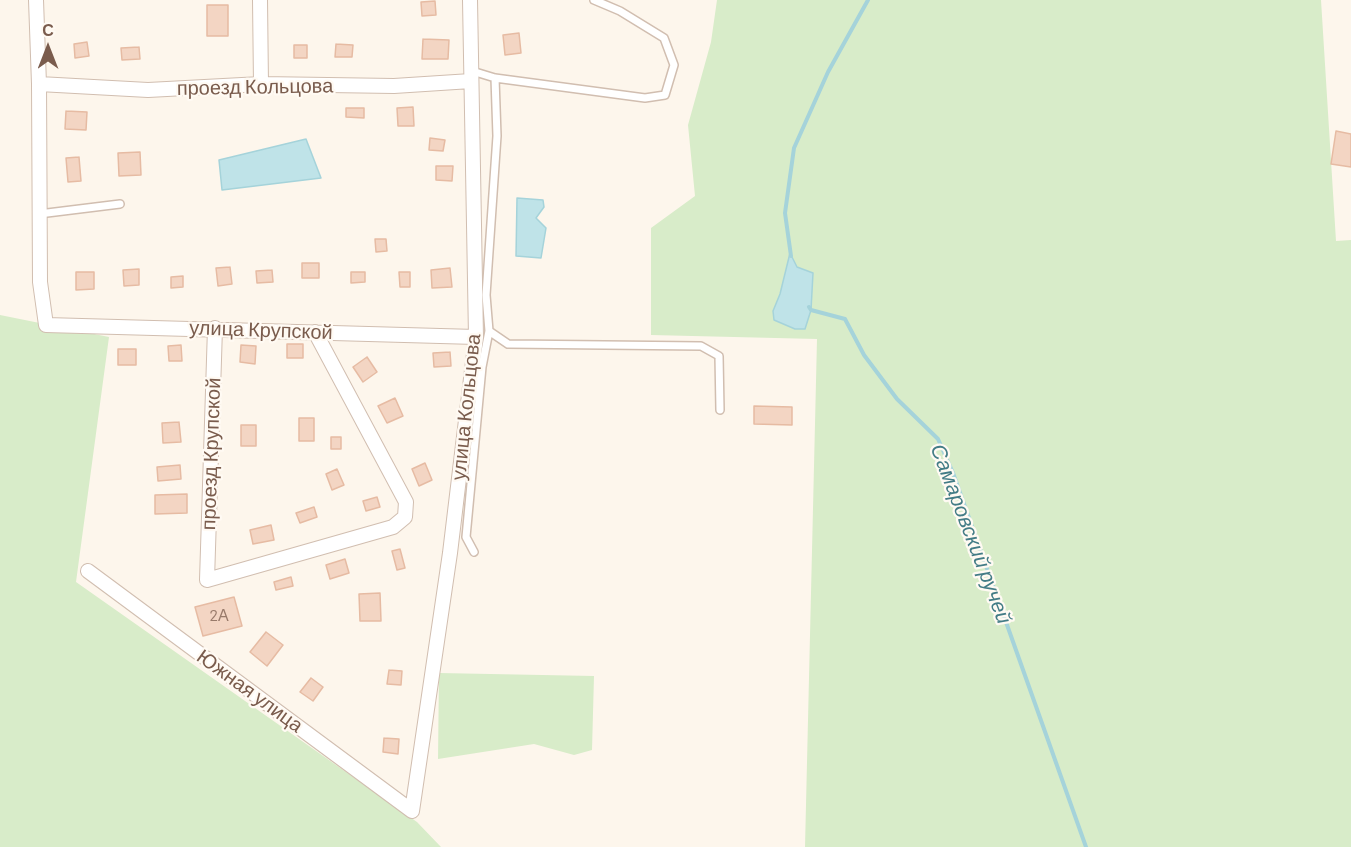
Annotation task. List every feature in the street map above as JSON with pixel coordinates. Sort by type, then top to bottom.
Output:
[{"type":"street","points":[[36,0],[39,84],[39,214]]},
{"type":"street","points":[[260,0],[261,84]]},
{"type":"street","name":"улица Кольцова","points":[[412,811],[482,334],[470,0]]},
{"type":"street","name":"проезд Кольцова","points":[[39,84],[148,90],[261,84],[394,86],[471,76]]},
{"type":"street","name":"улица Крупской","points":[[39,214],[40,282],[46,325],[482,334]]},
{"type":"street","name":"проезд Крупской","points":[[215,328],[207,579],[393,527],[405,517],[406,502],[315,332]]},
{"type":"street","name":"Южная улица","points":[[88,571],[412,811]]},
{"type":"lane","points":[[471,76],[645,98],[665,95],[674,65],[663,38],[620,11],[594,0]]},
{"type":"lane","points":[[474,552],[466,537],[482,367],[482,334],[497,136],[495,78]]},
{"type":"lane","points":[[39,214],[120,204]]},
{"type":"lane","points":[[482,334],[508,344],[700,346],[719,356],[720,410]]},
{"type":"green space","points":[[717,0],[1321,0],[1336,241],[1351,240],[1351,847],[805,847],[817,339],[651,335],[651,228],[695,196],[688,125],[711,42]]},
{"type":"green space","points":[[0,315],[109,337],[76,582],[417,822],[441,847],[0,847]]},
{"type":"green space","points":[[439,673],[594,676],[592,750],[574,755],[534,744],[438,759]]},
{"type":"water","points":[[306,139],[321,178],[222,190],[219,160]]},
{"type":"water","points":[[517,198],[543,200],[544,207],[536,218],[546,228],[541,258],[516,256]]},
{"type":"water","points":[[790,253],[797,267],[813,273],[811,310],[805,329],[795,329],[774,320],[773,311],[780,294]]},
{"type":"building","points":[[435,1],[436,15],[422,16],[421,2]]},
{"type":"building","points":[[207,5],[228,5],[228,36],[207,36]]},
{"type":"building","points":[[519,33],[521,53],[505,55],[503,35]]},
{"type":"building","points":[[423,39],[449,40],[448,59],[422,59]]},
{"type":"building","points":[[87,42],[89,56],[75,58],[74,44]]},
{"type":"building","points":[[336,44],[353,45],[352,57],[335,57]]},
{"type":"building","points":[[294,45],[307,45],[307,58],[294,58]]},
{"type":"building","points":[[139,47],[140,59],[122,60],[121,48]]},
{"type":"building","points":[[413,107],[414,126],[398,126],[397,108]]},
{"type":"building","points":[[346,108],[364,108],[364,118],[346,117]]},
{"type":"building","points":[[66,111],[87,112],[86,130],[65,129]]},
{"type":"building","points":[[1336,131],[1351,134],[1351,167],[1331,164]]},
{"type":"building","points":[[430,138],[445,140],[443,151],[429,150]]},
{"type":"building","points":[[140,152],[141,175],[119,176],[118,153]]},
{"type":"building","points":[[79,157],[81,181],[68,182],[66,158]]},
{"type":"building","points":[[436,166],[453,166],[452,181],[436,180]]},
{"type":"building","points":[[375,239],[386,239],[387,251],[376,252]]},
{"type":"building","points":[[302,263],[319,263],[319,278],[302,278]]},
{"type":"building","points":[[230,267],[232,284],[218,286],[216,268]]},
{"type":"building","points":[[450,268],[452,287],[432,288],[431,270]]},
{"type":"building","points":[[139,269],[139,285],[124,286],[123,270]]},
{"type":"building","points":[[272,270],[273,282],[257,283],[256,271]]},
{"type":"building","points":[[76,272],[94,272],[94,289],[76,290]]},
{"type":"building","points":[[351,272],[365,272],[365,282],[351,283]]},
{"type":"building","points":[[399,272],[410,272],[410,287],[400,287]]},
{"type":"building","points":[[183,276],[183,287],[171,288],[171,277]]},
{"type":"building","points":[[287,344],[303,344],[303,358],[287,358]]},
{"type":"building","points":[[181,345],[182,361],[169,361],[168,346]]},
{"type":"building","points":[[241,345],[256,346],[255,364],[240,362]]},
{"type":"building","points":[[118,349],[136,349],[136,365],[118,365]]},
{"type":"building","points":[[450,352],[451,366],[434,367],[433,353]]},
{"type":"building","points":[[367,357],[377,372],[363,382],[353,367]]},
{"type":"building","points":[[395,398],[403,416],[387,423],[378,406]]},
{"type":"building","points":[[754,406],[792,407],[792,425],[754,424]]},
{"type":"building","points":[[299,418],[314,418],[314,441],[299,441]]},
{"type":"building","points":[[179,422],[181,442],[163,443],[162,423]]},
{"type":"building","points":[[241,425],[256,425],[256,446],[241,446]]},
{"type":"building","points":[[331,437],[341,437],[341,449],[331,449]]},
{"type":"building","points":[[425,463],[432,480],[419,486],[412,469]]},
{"type":"building","points":[[180,465],[181,479],[158,481],[157,467]]},
{"type":"building","points":[[337,469],[344,485],[332,490],[326,474]]},
{"type":"building","points":[[187,494],[187,513],[155,514],[155,495]]},
{"type":"building","points":[[377,497],[380,507],[366,511],[363,501]]},
{"type":"building","points":[[314,507],[317,517],[300,523],[296,513]]},
{"type":"building","points":[[271,525],[274,540],[253,544],[250,530]]},
{"type":"building","points":[[400,549],[405,568],[397,570],[392,551]]},
{"type":"building","points":[[345,559],[349,573],[330,579],[326,565]]},
{"type":"building","points":[[291,577],[293,586],[276,590],[274,582]]},
{"type":"building","points":[[380,593],[381,621],[360,621],[359,594]]},
{"type":"building","points":[[234,597],[242,626],[203,636],[195,607]]},
{"type":"building","points":[[266,632],[283,645],[267,666],[250,652]]},
{"type":"building","points":[[389,670],[402,671],[401,685],[387,684]]},
{"type":"building","points":[[311,678],[323,687],[313,701],[300,692]]},
{"type":"building","points":[[384,738],[399,739],[398,754],[383,752]]},
{"type":"waterway","name":"Самаровский ручей","points":[[791,256],[785,213],[794,148],[828,72],[868,0]]},
{"type":"waterway","name":"Самаровский ручей","points":[[809,307],[811,310],[845,319],[864,355],[897,399],[938,439],[953,473],[1086,847]]}]
